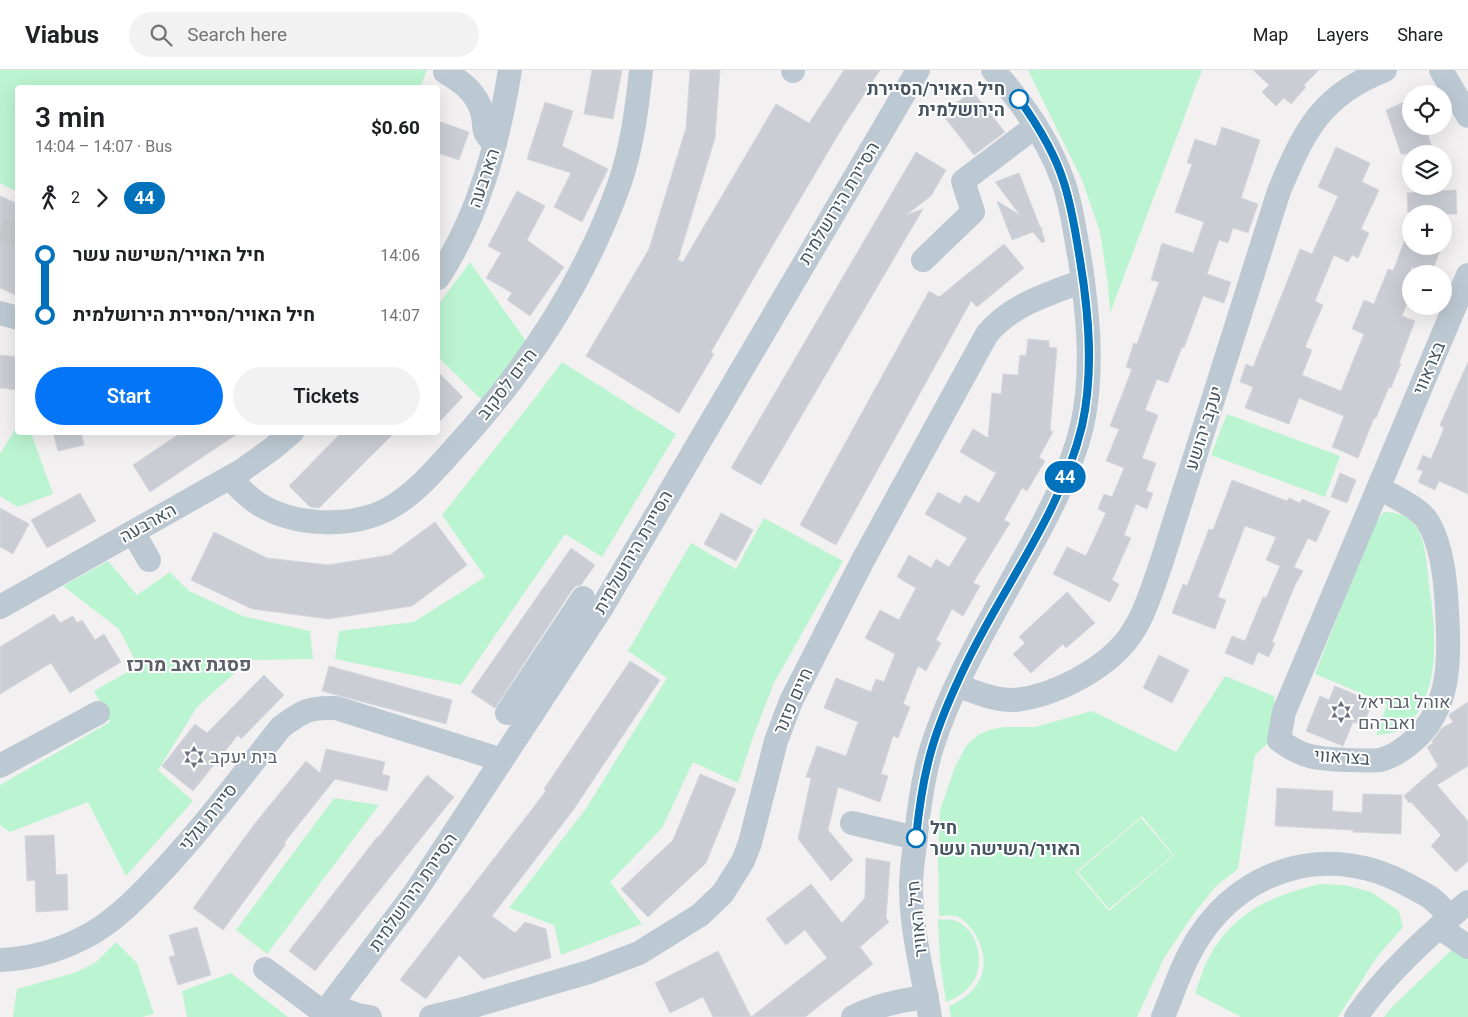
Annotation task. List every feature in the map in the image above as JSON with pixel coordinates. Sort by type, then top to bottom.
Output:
[{"type":"street","points":[[445,70],[445,72],[467,87],[476,98],[483,114],[484,128],[487,136],[495,144]]},
{"type":"street","name":"הארבעה","points":[[440,275],[469,219],[487,174],[510,70]]},
{"type":"street","name":"חיים לסקוב","points":[[229,478],[257,503],[297,519],[323,523],[366,517],[387,509],[410,494],[469,432],[513,378],[549,329],[581,273],[620,183],[631,144],[641,70]]},
{"type":"street","name":"הסיירת הירושלמית","points":[[325,1012],[414,894],[502,760],[554,662],[606,601],[918,70]]},
{"type":"street","name":"חיל האוויר","points":[[929,1007],[916,937],[911,888],[920,800],[932,748],[966,664],[1049,514],[1079,435],[1088,381],[1088,330],[1083,281],[1064,182],[1044,138],[1010,81],[993,70]]},
{"type":"street","points":[[1442,70],[1468,116]]},
{"type":"street","name":"יעקב יהושע","points":[[957,685],[975,693],[1014,700],[1043,694],[1098,668],[1128,639],[1150,598],[1279,191],[1289,168],[1300,143],[1324,109],[1337,97],[1375,72]]},
{"type":"street","points":[[923,260],[973,212],[963,181],[1036,126]]},
{"type":"street","name":"בצראווי","points":[[1379,488],[1414,509],[1428,521],[1437,540],[1446,592],[1449,635],[1448,666],[1444,693],[1436,714],[1420,736],[1402,751],[1380,760],[1318,760],[1293,750],[1279,740],[1284,712],[1468,275]]},
{"type":"street","name":"חיים פזנר","points":[[431,1017],[563,980],[639,953],[700,915],[723,893],[743,861],[750,843],[776,741],[791,701],[863,560],[987,334],[997,322],[1013,311],[1039,298],[1083,281]]},
{"type":"street","points":[[0,313],[15,317]]},
{"type":"street","name":"הארבעה","points":[[0,606],[229,478],[272,449],[288,435]]},
{"type":"street","points":[[134,532],[149,560]]},
{"type":"street","points":[[507,713],[554,662],[583,598]]},
{"type":"street","name":"סיירת גולני","points":[[0,960],[18,960],[82,939],[131,904],[190,841],[281,726],[298,714],[315,708],[336,708],[502,760]]},
{"type":"street","points":[[0,766],[98,713]]},
{"type":"street","points":[[852,823],[916,838]]},
{"type":"street","points":[[1163,1017],[1182,970],[1199,937],[1224,906],[1250,885],[1272,874],[1304,865],[1339,863],[1362,867],[1396,879],[1431,898],[1445,922],[1468,947]]},
{"type":"street","points":[[1356,1017],[1378,988],[1468,902]]},
{"type":"street","points":[[265,969],[325,1012],[370,1017]]},
{"type":"street","points":[[854,1017],[878,1006],[900,1001],[929,1007]]},
{"type":"green space","points":[[0,70],[427,70],[421,85],[15,85],[15,191],[0,183]]},
{"type":"green space","points":[[1028,70],[1202,70],[1110,313],[1100,232],[1082,180]]},
{"type":"green space","points":[[470,262],[526,341],[483,401],[440,359],[440,302]]},
{"type":"green space","points":[[562,362],[676,434],[602,557],[565,534],[461,685],[335,659],[339,631],[414,622],[485,577],[442,515]]},
{"type":"green space","points":[[1227,414],[1340,456],[1325,497],[1211,455]]},
{"type":"green space","points":[[15,429],[15,435],[32,435],[53,494],[18,507],[0,496],[0,454]]},
{"type":"green space","points":[[1384,512],[1398,514],[1411,520],[1420,535],[1425,550],[1433,621],[1434,652],[1433,667],[1426,696],[1414,718],[1399,731],[1376,735],[1387,704],[1315,674],[1373,526]]},
{"type":"green space","points":[[764,518],[843,561],[774,683],[738,783],[693,762],[662,828],[610,882],[642,924],[561,955],[554,925],[509,908],[585,810],[667,678],[628,651],[691,543],[736,569]]},
{"type":"green space","points":[[108,561],[137,595],[170,572],[189,591],[243,616],[310,631],[313,659],[249,660],[197,707],[158,770],[193,801],[126,876],[88,802],[10,832],[0,825],[0,785],[110,722],[94,691],[138,666],[119,629],[63,586]]},
{"type":"green space","points":[[1225,676],[1274,696],[1279,733],[1255,755],[1238,869],[1216,886],[1193,915],[1164,958],[1137,1017],[951,1017],[949,1006],[970,993],[981,976],[983,967],[980,945],[969,926],[955,916],[939,916],[938,852],[940,810],[955,767],[966,746],[978,735],[989,730],[1004,727],[1035,727],[1092,711],[1176,752]],"holes":[[[1142,816],[1174,855],[1109,911],[1076,872]]]},
{"type":"green space","points":[[334,798],[379,805],[267,954],[236,930]]},
{"type":"green space","points":[[1141,818],[1173,855],[1109,909],[1078,872]]},
{"type":"green space","points":[[1320,884],[1345,885],[1371,892],[1399,911],[1403,927],[1377,957],[1338,1017],[1241,1017],[1195,993],[1209,957],[1230,928],[1243,917],[1270,900]]},
{"type":"green space","points":[[938,919],[953,920],[967,928],[975,941],[979,961],[975,978],[970,985],[956,998],[946,1002],[940,961]]},
{"type":"green space","points":[[1468,934],[1468,1017],[1384,1017],[1389,1010]]},
{"type":"green space","points":[[116,942],[137,963],[154,1014],[142,1017],[13,1017],[17,989],[74,973],[95,963]]},
{"type":"green space","points":[[231,973],[288,1017],[187,1017],[182,991]]},
{"type":"building","points":[[592,70],[622,70],[613,119],[584,114]]},
{"type":"building","points":[[690,70],[720,70],[715,138],[678,260],[683,262],[776,104],[809,123],[844,70],[880,70],[841,130],[777,238],[711,352],[714,354],[679,413],[586,356],[649,249],[686,128]]},
{"type":"building","points":[[1253,70],[1319,70],[1304,85],[1306,87],[1291,104],[1284,98],[1276,106],[1262,92],[1269,85]]},
{"type":"building","points":[[972,91],[1005,132],[974,155],[942,114]]},
{"type":"building","points":[[545,102],[573,111],[562,146],[608,169],[582,222],[554,207],[571,173],[527,159]]},
{"type":"building","points":[[1402,103],[1402,135],[1428,135],[1431,145],[1402,145],[1401,154],[1386,110]]},
{"type":"building","points":[[440,122],[469,132],[459,160],[440,154]]},
{"type":"building","points":[[1222,127],[1260,140],[1241,198],[1258,204],[1248,233],[1233,228],[1228,243],[1219,240],[1207,274],[1231,282],[1224,303],[1203,296],[1184,348],[1182,347],[1168,383],[1157,379],[1145,410],[1158,415],[1142,458],[1156,463],[1146,491],[1153,493],[1147,509],[1136,504],[1124,535],[1131,538],[1112,580],[1119,584],[1110,602],[1053,574],[1067,547],[1086,556],[1106,513],[1098,509],[1104,494],[1112,497],[1124,468],[1106,461],[1119,429],[1110,426],[1132,369],[1126,367],[1134,343],[1137,344],[1159,282],[1151,280],[1162,243],[1193,253],[1204,222],[1175,212],[1192,164],[1187,163],[1195,139],[1216,146]]},
{"type":"building","points":[[1336,147],[1370,163],[1362,182],[1379,190],[1361,229],[1369,233],[1358,258],[1352,255],[1348,262],[1334,255],[1315,301],[1323,305],[1305,347],[1312,350],[1302,375],[1341,391],[1364,334],[1352,329],[1364,300],[1374,304],[1388,269],[1393,271],[1402,247],[1402,255],[1438,255],[1435,265],[1402,265],[1402,316],[1415,321],[1399,363],[1401,364],[1376,418],[1374,418],[1358,458],[1332,447],[1344,416],[1299,398],[1289,424],[1245,408],[1253,387],[1240,382],[1246,364],[1253,367],[1300,249],[1312,254],[1338,196],[1318,187]]},
{"type":"building","points":[[916,152],[946,170],[931,196],[906,215],[923,209],[761,485],[731,468]]},
{"type":"building","points":[[1019,173],[1040,227],[1043,229],[1041,229],[1045,241],[1042,243],[1033,232],[1012,240],[997,201],[1020,215],[995,182]]},
{"type":"building","points":[[1452,190],[1456,190],[1457,214],[1452,214],[1452,205],[1408,205],[1407,195],[1452,195]]},
{"type":"building","points":[[517,191],[545,206],[527,240],[564,267],[530,316],[507,300],[512,293],[486,278],[501,253],[488,246]]},
{"type":"building","points":[[0,196],[15,203],[15,295],[0,288]]},
{"type":"building","points":[[1004,244],[1024,268],[977,307],[971,301],[836,545],[800,525],[929,291],[939,297]]},
{"type":"building","points":[[1028,339],[1049,341],[1049,347],[1057,348],[1050,430],[1053,432],[1039,457],[1045,461],[1027,491],[1022,488],[1004,520],[1010,523],[973,583],[980,586],[963,616],[952,609],[936,640],[941,643],[926,671],[918,666],[903,704],[910,707],[898,738],[893,736],[881,774],[888,776],[880,802],[838,787],[828,830],[853,860],[831,881],[798,839],[811,778],[806,777],[817,746],[846,756],[858,722],[824,708],[836,678],[871,692],[876,679],[884,682],[895,654],[865,638],[880,610],[899,620],[916,588],[897,577],[909,555],[931,568],[936,559],[949,567],[967,538],[925,514],[938,492],[960,504],[965,495],[979,503],[996,473],[960,452],[973,429],[988,438],[992,393],[1001,394],[1003,374],[1018,375],[1020,355],[1026,356]]},
{"type":"building","points":[[0,355],[15,357],[15,390],[0,388]]},
{"type":"building","points":[[1468,362],[1468,494],[1439,481],[1435,490],[1418,482],[1423,471],[1417,469],[1423,455],[1431,459],[1444,428],[1440,425]]},
{"type":"building","points":[[440,374],[463,397],[440,421]]},
{"type":"building","points":[[54,435],[82,435],[84,445],[58,451]]},
{"type":"building","points":[[178,435],[236,435],[150,492],[133,465]]},
{"type":"building","points":[[339,435],[392,435],[319,508],[310,507],[289,486]]},
{"type":"building","points":[[1340,473],[1356,480],[1347,503],[1331,497]]},
{"type":"building","points":[[1232,480],[1287,501],[1289,498],[1300,503],[1302,499],[1330,511],[1316,542],[1308,538],[1294,567],[1303,571],[1295,585],[1272,642],[1275,643],[1269,657],[1258,652],[1253,665],[1225,653],[1232,636],[1245,641],[1263,597],[1266,598],[1280,566],[1266,560],[1276,537],[1245,526],[1218,597],[1226,600],[1215,629],[1172,613],[1183,584],[1187,586],[1209,529],[1213,530]]},
{"type":"building","points":[[80,493],[96,521],[47,548],[31,520]]},
{"type":"building","points":[[0,508],[29,524],[13,554],[0,547]]},
{"type":"building","points":[[721,513],[753,530],[736,561],[704,544]]},
{"type":"building","points":[[435,522],[467,565],[412,606],[329,619],[252,609],[191,580],[214,532],[267,558],[328,565],[390,555]]},
{"type":"building","points":[[571,548],[595,565],[581,585],[576,586],[572,590],[495,708],[471,692]]},
{"type":"building","points":[[1067,592],[1095,623],[1066,648],[1063,644],[1031,673],[1013,654],[1025,643],[1019,637]]},
{"type":"building","points":[[54,614],[60,623],[73,616],[77,623],[82,620],[95,640],[104,634],[121,662],[70,693],[51,663],[0,694],[0,647]]},
{"type":"building","points":[[1159,655],[1189,670],[1172,703],[1143,688]]},
{"type":"building","points":[[630,661],[660,680],[574,809],[492,916],[515,933],[525,922],[546,929],[551,958],[483,979],[459,955],[426,999],[400,980],[546,791],[544,789]]},
{"type":"building","points":[[329,666],[452,700],[446,724],[322,691]]},
{"type":"building","points":[[264,675],[284,695],[241,739],[238,735],[193,791],[162,766],[195,724],[207,733]]},
{"type":"building","name":"אוהל גבריאל ואברהם","points":[[1335,686],[1373,702],[1363,725],[1353,722],[1343,746],[1306,731],[1320,696],[1329,700]]},
{"type":"building","points":[[1468,702],[1468,766],[1437,785],[1468,821],[1468,861],[1456,872],[1431,846],[1441,835],[1404,796],[1438,766],[1427,747],[1433,743],[1432,741],[1442,728],[1453,722],[1449,716],[1450,714]]},
{"type":"building","points":[[326,749],[385,762],[382,774],[390,776],[387,791],[335,779],[284,843],[286,844],[223,930],[193,908],[256,822],[306,761],[320,773]]},
{"type":"building","points":[[700,774],[736,789],[706,863],[648,917],[621,889],[673,840]]},
{"type":"building","points":[[427,775],[454,797],[315,971],[289,951]]},
{"type":"building","points":[[1277,788],[1333,791],[1332,811],[1362,813],[1363,794],[1402,795],[1401,834],[1275,826]]},
{"type":"building","points":[[54,835],[56,875],[67,874],[68,910],[36,912],[35,880],[27,881],[25,836]]},
{"type":"building","points":[[866,858],[890,862],[886,918],[889,922],[860,947],[873,964],[805,1017],[751,1017],[827,958],[805,930],[786,945],[766,919],[811,884],[842,923],[865,898]]},
{"type":"building","points":[[197,927],[211,975],[178,985],[169,957],[175,955],[169,935]]},
{"type":"building","points":[[718,951],[751,1017],[713,1017],[703,997],[670,1013],[655,983]]},
{"type":"tunnel","points":[[0,228],[15,235]]},
{"type":"bus line","name":"44","points":[[916,838],[920,800],[932,748],[946,710],[966,664],[1049,514],[1082,426],[1088,381],[1088,330],[1083,281],[1074,228],[1064,182],[1044,138],[1019,99]]},
{"type":"place","name":"חיל האויר/הסיירת הירושלמית","points":[[1019,99]]},
{"type":"place","name":"אוהל גבריאל ואברהם","points":[[1341,712]]},
{"type":"place","name":"בית יעקב","points":[[194,757]]},
{"type":"place","name":"חיל האויר/השישה עשר","points":[[916,838]]},
{"type":"district","name":"פסגת זאב מרכז","points":[[189,664]]}]
